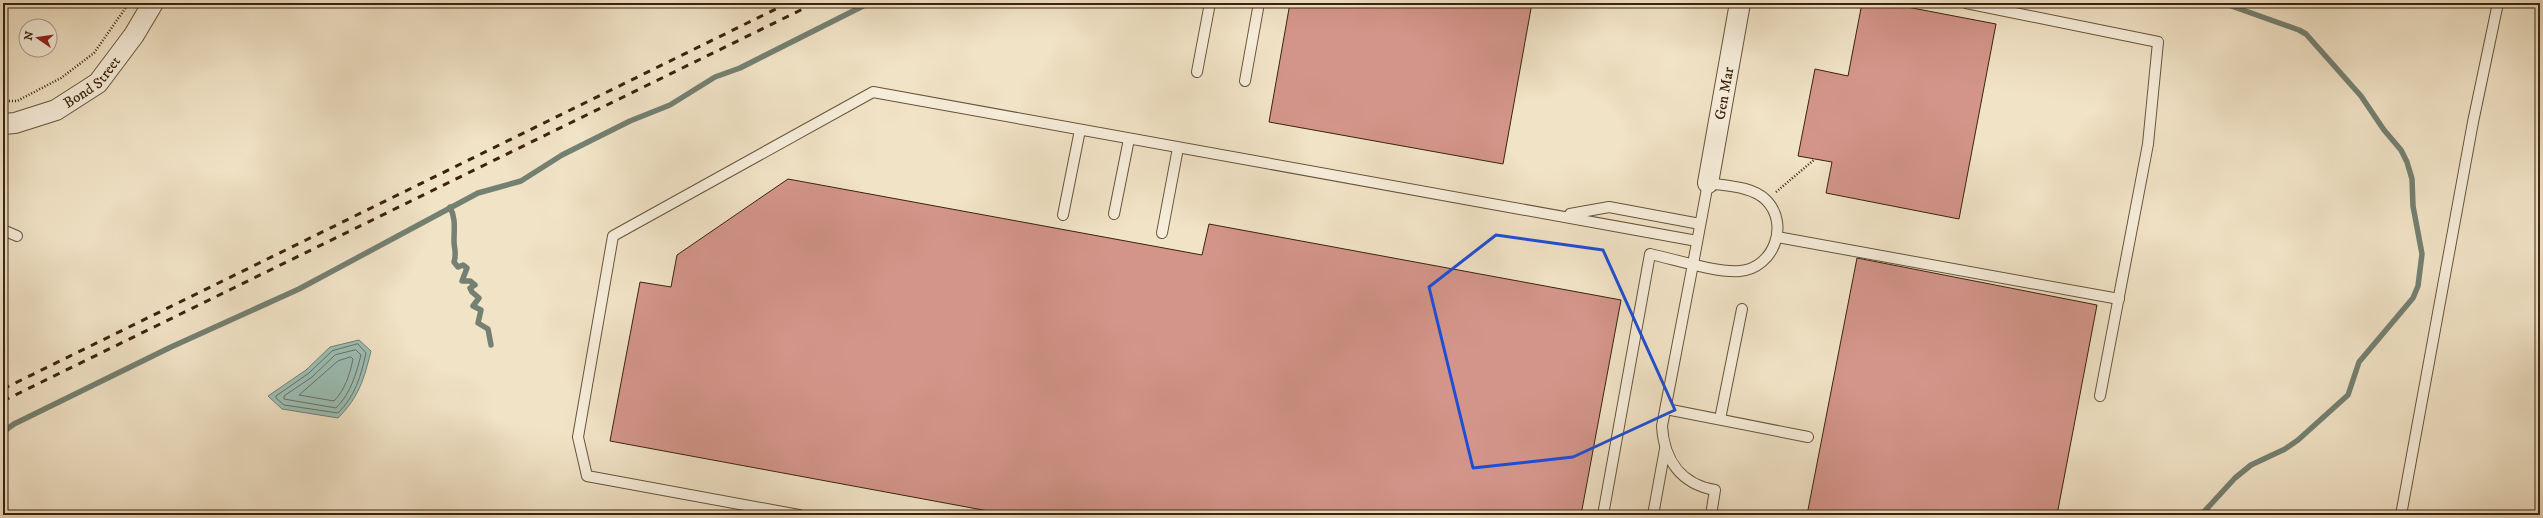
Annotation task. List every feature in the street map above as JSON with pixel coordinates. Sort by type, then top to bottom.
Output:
[{"type":"street","name":"Bond Street","points":[[3,124],[15,123],[56,110],[98,83],[134,35],[153,3]]},
{"type":"street","name":"Gen Mar","points":[[1708,183],[1740,3]]},
{"type":"lane","points":[[1197,72],[1210,3]]},
{"type":"lane","points":[[1245,81],[1259,3]]},
{"type":"lane","points":[[1966,3],[2158,42],[2148,144],[2100,396]]},
{"type":"lane","points":[[2401,515],[2472,130],[2498,3]]},
{"type":"lane","points":[[799,515],[587,476],[578,437],[613,236],[873,92],[1697,241]]},
{"type":"lane","points":[[1063,215],[1080,130]]},
{"type":"lane","points":[[1114,214],[1129,139]]},
{"type":"lane","points":[[1162,233],[1178,148]]},
{"type":"lane","points":[[1603,515],[1650,254],[1693,264],[1739,271],[1752,268],[1764,261],[1773,250],[1777,237],[1778,224],[1773,211],[1766,200],[1754,192],[1708,183],[1700,224],[1693,264],[1666,408],[1662,426],[1668,457],[1680,474],[1697,485],[1715,490],[1710,515]]},
{"type":"lane","points":[[1562,216],[1610,207],[1700,224]]},
{"type":"lane","points":[[3,230],[17,236]]},
{"type":"lane","points":[[1777,237],[2119,299]]},
{"type":"lane","points":[[1720,419],[1742,309]]},
{"type":"lane","points":[[1666,408],[1808,437]]},
{"type":"lane","points":[[1653,515],[1665,447]]},
{"type":"path","points":[[3,101],[17,101],[61,78],[94,53],[129,3]]},
{"type":"path","points":[[1766,200],[1815,158]]},
{"type":"highlighted area","points":[[1496,235],[1603,250],[1675,410],[1573,457],[1473,468],[1429,287]]},
{"type":"water","points":[[359,340],[371,351],[360,387],[351,403],[338,418],[282,409],[268,396],[306,370],[330,347]]},
{"type":"building","points":[[1290,3],[1532,3],[1503,164],[1269,122]]},
{"type":"building","points":[[1862,3],[1886,3],[1996,24],[1959,219],[1826,193],[1832,162],[1798,156],[1815,69],[1848,76]]},
{"type":"building","points":[[788,179],[1202,255],[1209,224],[1621,300],[1581,515],[1010,515],[610,441],[640,282],[671,287],[677,255]]},
{"type":"building","points":[[1857,258],[2097,305],[2057,515],[1807,515]]},
{"type":"waterway","points":[[3,432],[14,424],[171,347],[299,289],[478,193],[521,181],[562,155],[630,121],[670,105],[715,77],[740,68],[869,3]]},
{"type":"waterway","points":[[2201,515],[2235,478],[2251,465],[2285,449],[2298,440],[2348,395],[2359,362],[2413,298],[2418,286],[2422,254],[2413,206],[2412,179],[2407,162],[2401,150],[2384,130],[2361,96],[2306,34],[2299,30],[2223,3]]},
{"type":"waterway","points":[[450,207],[454,224],[454,262],[458,267],[463,265],[467,268],[462,281],[470,281],[475,285],[470,288],[479,298],[473,306],[481,310],[478,323],[488,329],[491,345]]},
{"type":"railway","points":[[3,389],[788,3]]},
{"type":"railway","points":[[3,401],[815,3]]}]
